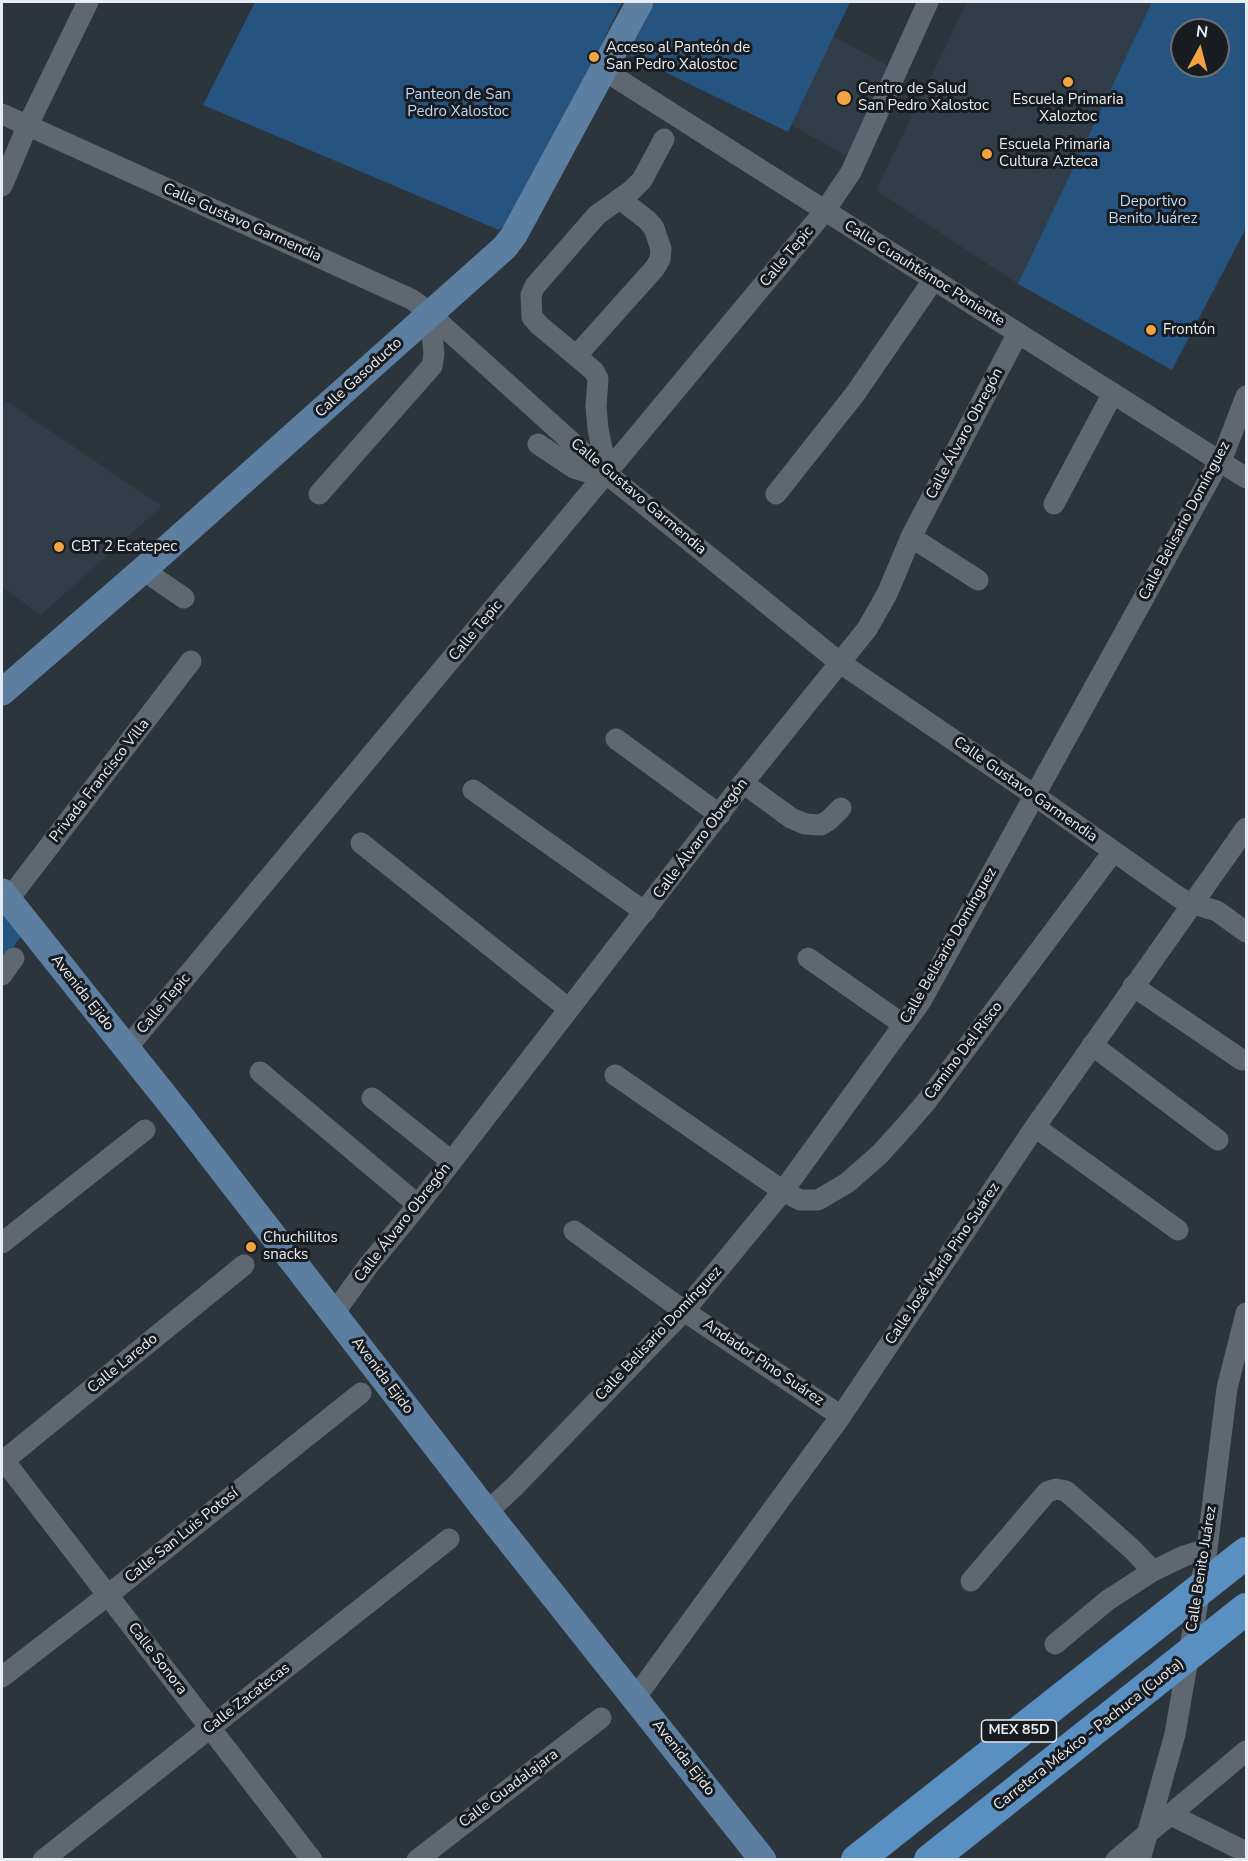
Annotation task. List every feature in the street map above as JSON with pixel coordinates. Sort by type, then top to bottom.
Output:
[{"type":"highway","name":"MEX 85D","points":[[857,1860],[1182,1603],[1228,1556]]},
{"type":"highway","name":"Carretera México - Pachuca (Cuota)","points":[[930,1860],[1246,1609]]},
{"type":"main road","name":"Calle Gasoducto","points":[[2,692],[505,247],[514,235],[639,2]]},
{"type":"main road","name":"Avenida Ejido","points":[[5,896],[334,1313],[487,1512],[763,1860]]},
{"type":"street","points":[[2,186],[27,127],[87,2]]},
{"type":"street","name":"Calle Tepic","points":[[126,1049],[824,212],[851,172],[928,2]]},
{"type":"street","name":"Calle Cuauhtémoc Poniente","points":[[602,69],[1246,478]]},
{"type":"street","name":"Calle Gustavo Garmendia","points":[[2,114],[411,299],[607,474],[839,662],[1177,896],[1217,911],[1246,932]]},
{"type":"street","points":[[538,444],[574,468],[607,474],[596,407],[597,379],[594,370],[532,317],[531,295],[535,286],[597,215],[642,180],[664,139]]},
{"type":"street","points":[[577,355],[655,268],[660,259],[661,249],[654,228],[620,199]]},
{"type":"street","points":[[776,495],[855,394],[934,279]]},
{"type":"street","points":[[319,494],[432,366],[434,354],[430,315]]},
{"type":"street","name":"Calle Álvaro Obregón","points":[[334,1313],[743,783],[867,629],[911,537],[1018,333]]},
{"type":"street","points":[[1054,504],[1113,393]]},
{"type":"street","name":"Calle Belisario Domínguez","points":[[487,1512],[684,1311],[783,1191],[921,1001],[1220,461],[1246,396]]},
{"type":"street","points":[[911,537],[978,580]]},
{"type":"street","points":[[142,570],[184,598]]},
{"type":"street","name":"Privada Francisco Villa","points":[[5,896],[191,662]]},
{"type":"street","points":[[616,739],[720,815]]},
{"type":"street","points":[[743,783],[791,818],[805,824],[821,825],[841,808]]},
{"type":"street","points":[[473,790],[645,912]]},
{"type":"street","name":"Calle José María Pino Suárez","points":[[635,1698],[841,1416],[1035,1127],[1246,828]]},
{"type":"street","points":[[362,843],[569,1009]]},
{"type":"street","name":"Camino Del Risco","points":[[783,1191],[800,1200],[818,1200],[847,1183],[880,1154],[926,1102],[1113,852]]},
{"type":"street","points":[[2,975],[14,958]]},
{"type":"street","points":[[808,958],[904,1025]]},
{"type":"street","points":[[1133,986],[1242,1060]]},
{"type":"street","points":[[1092,1045],[1218,1140]]},
{"type":"street","points":[[260,1072],[418,1205]]},
{"type":"street","points":[[615,1075],[783,1191]]},
{"type":"street","points":[[372,1098],[451,1161]]},
{"type":"street","points":[[1035,1127],[1178,1230]]},
{"type":"street","points":[[2,1243],[145,1130]]},
{"type":"street","name":"Andador Pino Suárez","points":[[574,1231],[684,1311],[841,1416]]},
{"type":"street","name":"Calle Laredo","points":[[2,1460],[244,1265]]},
{"type":"street","name":"Calle Benito Juárez","points":[[1140,1860],[1228,1556],[1227,1388],[1246,1312]]},
{"type":"street","name":"Calle San Luis Potosí","points":[[2,1677],[361,1393]]},
{"type":"street","name":"Calle Sonora","points":[[2,1460],[312,1860]]},
{"type":"street","points":[[971,1581],[1047,1492],[1056,1489],[1066,1491],[1132,1549],[1153,1571]]},
{"type":"street","name":"Calle Zacatecas","points":[[43,1860],[449,1539]]},
{"type":"street","points":[[1055,1644],[1108,1600],[1153,1571],[1184,1556],[1228,1556]]},
{"type":"street","name":"Calle Guadalajara","points":[[417,1860],[602,1718]]},
{"type":"street","points":[[1116,1860],[1246,1751]]},
{"type":"street","points":[[1169,1814],[1246,1852]]},
{"type":"shaded area","name":"Escuela Primaria Cultura Azteca","points":[[967,2],[1152,2],[1018,284],[876,190]]},
{"type":"shaded area","name":"Centro de Salud San Pedro Xalostoc","points":[[833,36],[896,70],[854,160],[791,125]]},
{"type":"shaded area","name":"CBT 2 Ecatepec","points":[[6,401],[162,506],[41,615],[2,587],[2,407]]},
{"type":"green space","name":"Panteon de San Pedro Xalostoc","points":[[255,2],[622,2],[509,222],[499,230],[203,105]]},
{"type":"green space","points":[[655,2],[850,2],[788,132],[628,54]]},
{"type":"green space","name":"Deportivo Benito Juárez","points":[[1152,2],[1246,2],[1246,228],[1172,370],[1018,284]]},
{"type":"green space","points":[[2,906],[24,932],[2,963]]},
{"type":"place","name":"Acceso al Panteón de San Pedro Xalostoc","points":[[594,57]]},
{"type":"place","name":"Escuela Primaria Xaloztoc","points":[[1068,82]]},
{"type":"place","name":"Centro de Salud San Pedro Xalostoc","points":[[844,98]]},
{"type":"place","name":"Escuela Primaria Cultura Azteca","points":[[987,154]]},
{"type":"place","name":"Frontón","points":[[1151,330]]},
{"type":"place","name":"CBT 2 Ecatepec","points":[[59,547]]},
{"type":"place","name":"Chuchilitos snacks","points":[[251,1247]]}]
